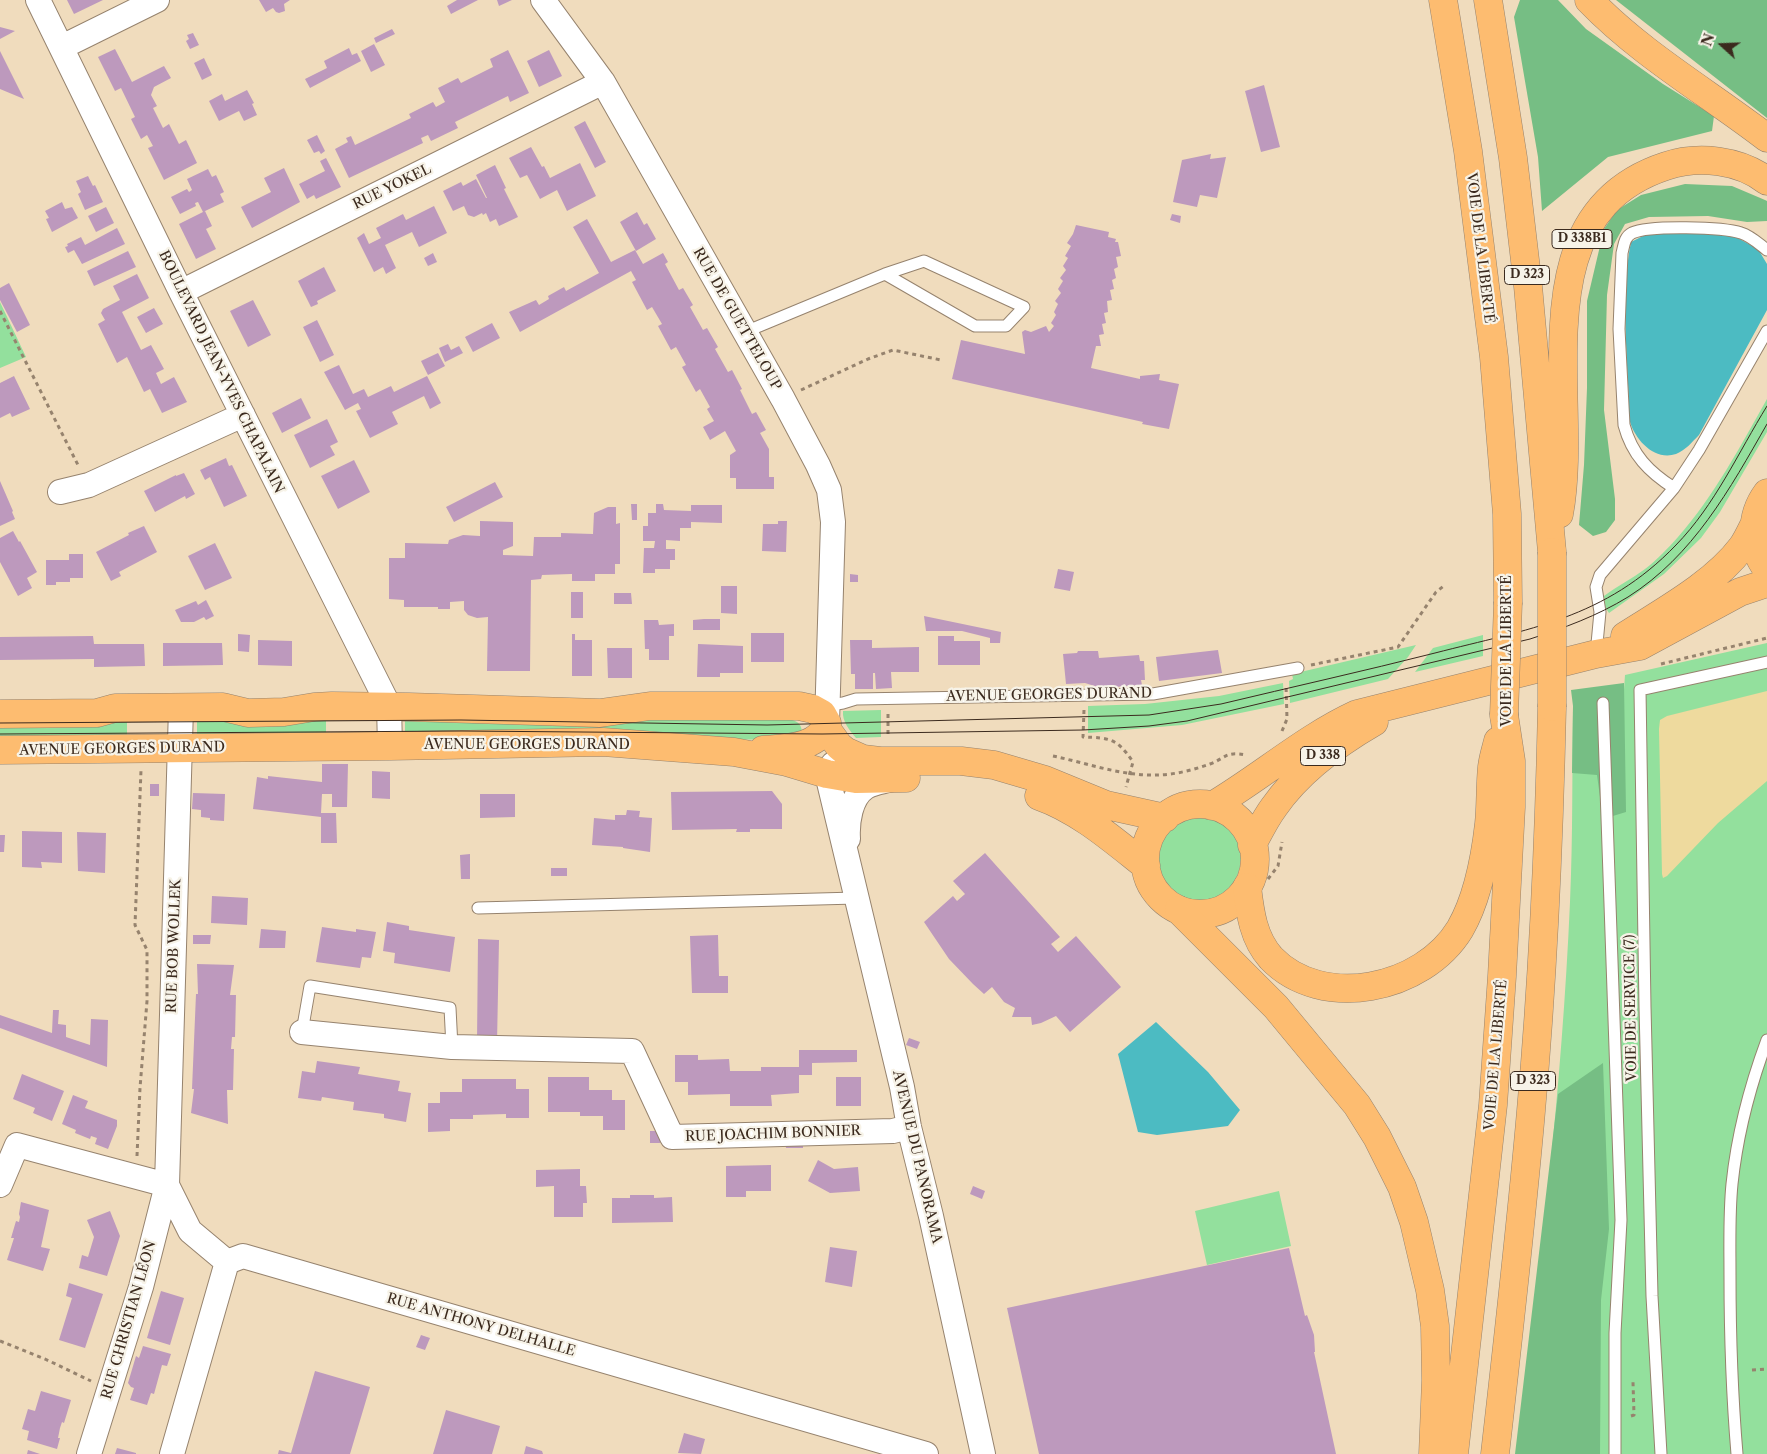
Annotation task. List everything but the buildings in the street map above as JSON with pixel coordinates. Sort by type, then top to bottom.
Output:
[{"type":"main road","name":"VOIE DE LA LIBERTÉ","points":[[1443,0],[1468,151],[1494,357],[1508,514],[1508,602],[1504,715],[1511,761],[1509,867],[1493,1105],[1454,1454]]},
{"type":"main road","name":"D 323","points":[[1488,0],[1513,158],[1526,267],[1552,552],[1552,707],[1541,980],[1531,1112],[1495,1454]]},
{"type":"main road","points":[[1588,0],[1633,41],[1724,105],[1767,138]]},
{"type":"main road","name":"D 338B1","points":[[1552,552],[1564,489],[1564,315],[1568,281],[1578,248],[1590,221],[1623,188],[1654,170],[1670,164],[1688,161],[1725,162],[1743,168],[1767,182]]},
{"type":"main road","points":[[1767,493],[1760,505],[1755,523],[1755,545],[1767,569]]},
{"type":"main road","name":"D 338","points":[[1596,654],[1681,601],[1727,564],[1743,546],[1755,523]]},
{"type":"main road","name":"D 338","points":[[1212,806],[1330,726],[1357,714],[1596,654],[1640,646],[1740,592],[1767,583]]},
{"type":"main road","name":"D 338","points":[[1252,845],[1273,808],[1281,798],[1325,754],[1352,735],[1421,698]]},
{"type":"main road","points":[[0,714],[97,713],[115,708],[223,708],[248,713],[284,712],[314,707],[388,706],[600,713],[650,706],[799,706],[827,714]]},
{"type":"main road","points":[[734,752],[789,748],[812,742],[822,734],[827,714]]},
{"type":"main road","points":[[827,714],[828,731],[838,746],[863,759],[880,761],[961,761],[994,765],[1045,780],[1106,805],[1165,818]]},
{"type":"main road","points":[[1246,887],[1255,932],[1270,957],[1290,973],[1321,985],[1344,988],[1385,984],[1417,970],[1449,944],[1467,916],[1473,900],[1485,854],[1492,765],[1504,715]]},
{"type":"main road","name":"AVENUE GEORGES DURAND","points":[[0,750],[603,742],[734,752],[787,762],[828,774],[856,779],[964,776],[1003,782],[1054,801],[1107,835],[1146,866]]},
{"type":"main road","points":[[1186,806],[1212,806],[1223,810],[1238,820],[1246,830],[1252,845],[1254,864],[1252,876],[1235,901],[1217,911],[1200,914],[1180,910],[1165,902],[1156,893],[1148,878],[1146,853],[1150,837],[1158,824],[1174,811],[1186,806]]},
{"type":"main road","points":[[1180,910],[1276,1007],[1351,1099],[1377,1137],[1402,1188],[1414,1222],[1430,1290],[1435,1326],[1436,1380],[1433,1454]]},
{"type":"street","name":"BOULEVARD JEAN-YVES CHAPALAIN","points":[[38,0],[181,292],[388,706],[390,746]]},
{"type":"street","points":[[62,48],[157,0]]},
{"type":"street","name":"RUE DE GUETTELOUP","points":[[543,0],[603,82],[783,399],[829,490],[833,522],[827,714]]},
{"type":"street","name":"RUE YOKEL","points":[[181,292],[603,82]]},
{"type":"street","points":[[60,492],[89,485],[243,415]]},
{"type":"street","name":"RUE DE GUETTELOUP","points":[[799,706],[809,702],[821,692],[829,670]]},
{"type":"street","name":"RUE BOB WOLLEK","points":[[180,708],[167,1185],[190,1231],[227,1262]]},
{"type":"street","points":[[828,774],[831,766],[836,762],[863,759]]},
{"type":"street","name":"AVENUE DU PANORAMA","points":[[828,774],[902,1087],[909,1127],[931,1216],[983,1454]]},
{"type":"street","name":"AVENUE DU PANORAMA","points":[[848,861],[847,830],[850,814],[858,795],[864,788],[892,778]]},
{"type":"street","name":"RUE JOACHIM BONNIER","points":[[302,1032],[452,1046],[632,1050],[672,1137],[893,1131],[909,1127]]},
{"type":"street","points":[[0,1185],[17,1145],[167,1185]]},
{"type":"street","name":"RUE CHRISTIAN LÉON","points":[[89,1454],[141,1287],[167,1185]]},
{"type":"street","name":"RUE ANTHONY DELHALLE","points":[[227,1262],[243,1256],[926,1454]]},
{"type":"street","points":[[172,1454],[227,1262]]},
{"type":"lane","points":[[1674,488],[1652,473],[1645,465],[1627,437],[1624,425],[1619,329],[1624,242],[1635,232],[1657,229],[1712,227],[1742,233],[1755,240],[1767,250]]},
{"type":"lane","points":[[745,332],[884,274],[924,261],[1024,307],[1006,326],[975,326],[884,274]]},
{"type":"lane","points":[[1596,654],[1600,612],[1596,587],[1600,575],[1674,488],[1699,450],[1767,331]]},
{"type":"lane","name":"VOIE DE SERVICE (7)","points":[[1661,1454],[1652,1296],[1640,690],[1767,662]]},
{"type":"lane","name":"AVENUE GEORGES DURAND","points":[[827,714],[843,703],[856,699],[1153,694],[1298,668]]},
{"type":"lane","points":[[1603,703],[1621,1220],[1615,1333],[1615,1454]]},
{"type":"lane","points":[[478,908],[856,898]]},
{"type":"lane","name":"RUE JOACHIM BONNIER","points":[[302,1032],[310,986],[450,1008],[452,1046]]},
{"type":"lane","points":[[1738,1454],[1733,1404],[1730,1304],[1732,1184],[1741,1129],[1767,1040]]},
{"type":"path","points":[[0,311],[89,485]]},
{"type":"path","points":[[783,399],[868,359],[893,350],[941,360]]},
{"type":"path","points":[[1298,668],[1398,647],[1436,592],[1445,585]]},
{"type":"path","points":[[1660,664],[1767,638]]},
{"type":"path","points":[[1281,733],[1287,719],[1285,671]]},
{"type":"path","points":[[887,698],[888,741]]},
{"type":"path","points":[[1084,709],[1083,737],[1110,738],[1121,747],[1133,762],[1131,774]]},
{"type":"path","points":[[136,1176],[140,1088],[147,1001],[147,950],[135,925],[142,749]]},
{"type":"path","points":[[0,1341],[45,1359],[109,1389]]},
{"type":"path","points":[[1752,1370],[1767,1369]]},
{"type":"green space","points":[[1520,0],[1558,0],[1586,29],[1663,84],[1714,116],[1712,131],[1608,157],[1542,211],[1538,157],[1514,17]]},
{"type":"green space","points":[[1616,0],[1767,0],[1767,118]]},
{"type":"green space","points":[[1685,184],[1732,186],[1765,200],[1767,201],[1767,221],[1747,222],[1708,216],[1649,217],[1625,224],[1614,244],[1607,295],[1604,410],[1615,499],[1615,520],[1606,532],[1593,536],[1579,525],[1587,388],[1587,301],[1604,229],[1617,210],[1641,195]]},
{"type":"green space","points":[[0,302],[26,357],[0,368]]},
{"type":"green space","points":[[1767,399],[1767,432],[1720,512],[1701,538],[1664,574],[1609,613],[1605,607],[1604,596],[1654,562],[1691,521],[1726,471]]},
{"type":"green space","points":[[1483,635],[1483,656],[1415,672],[1433,648]]},
{"type":"green space","points":[[1767,643],[1767,1454],[1517,1454],[1542,1248],[1562,1041],[1571,878],[1573,706],[1623,703],[1625,675]]},
{"type":"green space","points":[[1416,645],[1388,679],[1290,703],[1289,681],[1293,679],[1292,674]]},
{"type":"green space","points":[[1283,683],[1284,704],[1182,725],[1088,733],[1088,706],[1145,704],[1219,696]]},
{"type":"green space","points":[[1624,683],[1626,812],[1603,819],[1597,775],[1572,773],[1573,706],[1571,690]]},
{"type":"green space","points":[[881,710],[881,737],[856,738],[846,725],[843,715],[843,711]]},
{"type":"green space","points":[[405,716],[792,720],[799,724],[802,731],[781,740],[405,734]]},
{"type":"green space","points":[[326,719],[326,734],[197,735],[197,720]]},
{"type":"green space","points":[[127,720],[127,735],[0,737],[0,721]]},
{"type":"green space","points":[[1198,815],[1214,818],[1222,822],[1234,834],[1238,842],[1241,858],[1238,874],[1234,882],[1222,894],[1214,898],[1198,901],[1182,898],[1174,894],[1162,882],[1158,874],[1155,858],[1158,842],[1162,834],[1174,822],[1182,818]]},
{"type":"green space","points":[[1603,1063],[1609,1229],[1601,1300],[1600,1454],[1515,1454],[1558,1094]]},
{"type":"green space","points":[[1279,1191],[1291,1246],[1207,1265],[1195,1211]]},
{"type":"sand","points":[[1767,691],[1767,781],[1718,823],[1663,878],[1660,720],[1667,716]]},
{"type":"water","points":[[1683,232],[1732,235],[1758,249],[1767,264],[1767,310],[1699,435],[1689,446],[1676,454],[1661,455],[1647,448],[1637,436],[1630,422],[1628,408],[1626,276],[1631,242],[1645,235]]},
{"type":"water","points":[[1156,1022],[1208,1072],[1240,1110],[1228,1126],[1157,1135],[1138,1132],[1118,1054]]},
{"type":"tram line","points":[[0,723],[461,720],[767,725],[1149,715],[1221,704],[1533,628],[1564,618],[1621,590],[1649,570],[1676,545],[1703,513],[1767,406]]},
{"type":"tram line","points":[[0,734],[462,731],[822,734],[1083,730],[1149,726],[1187,721],[1530,639],[1568,626],[1604,610],[1628,597],[1651,580],[1672,562],[1691,541],[1708,520],[1739,473],[1767,424]]}]
